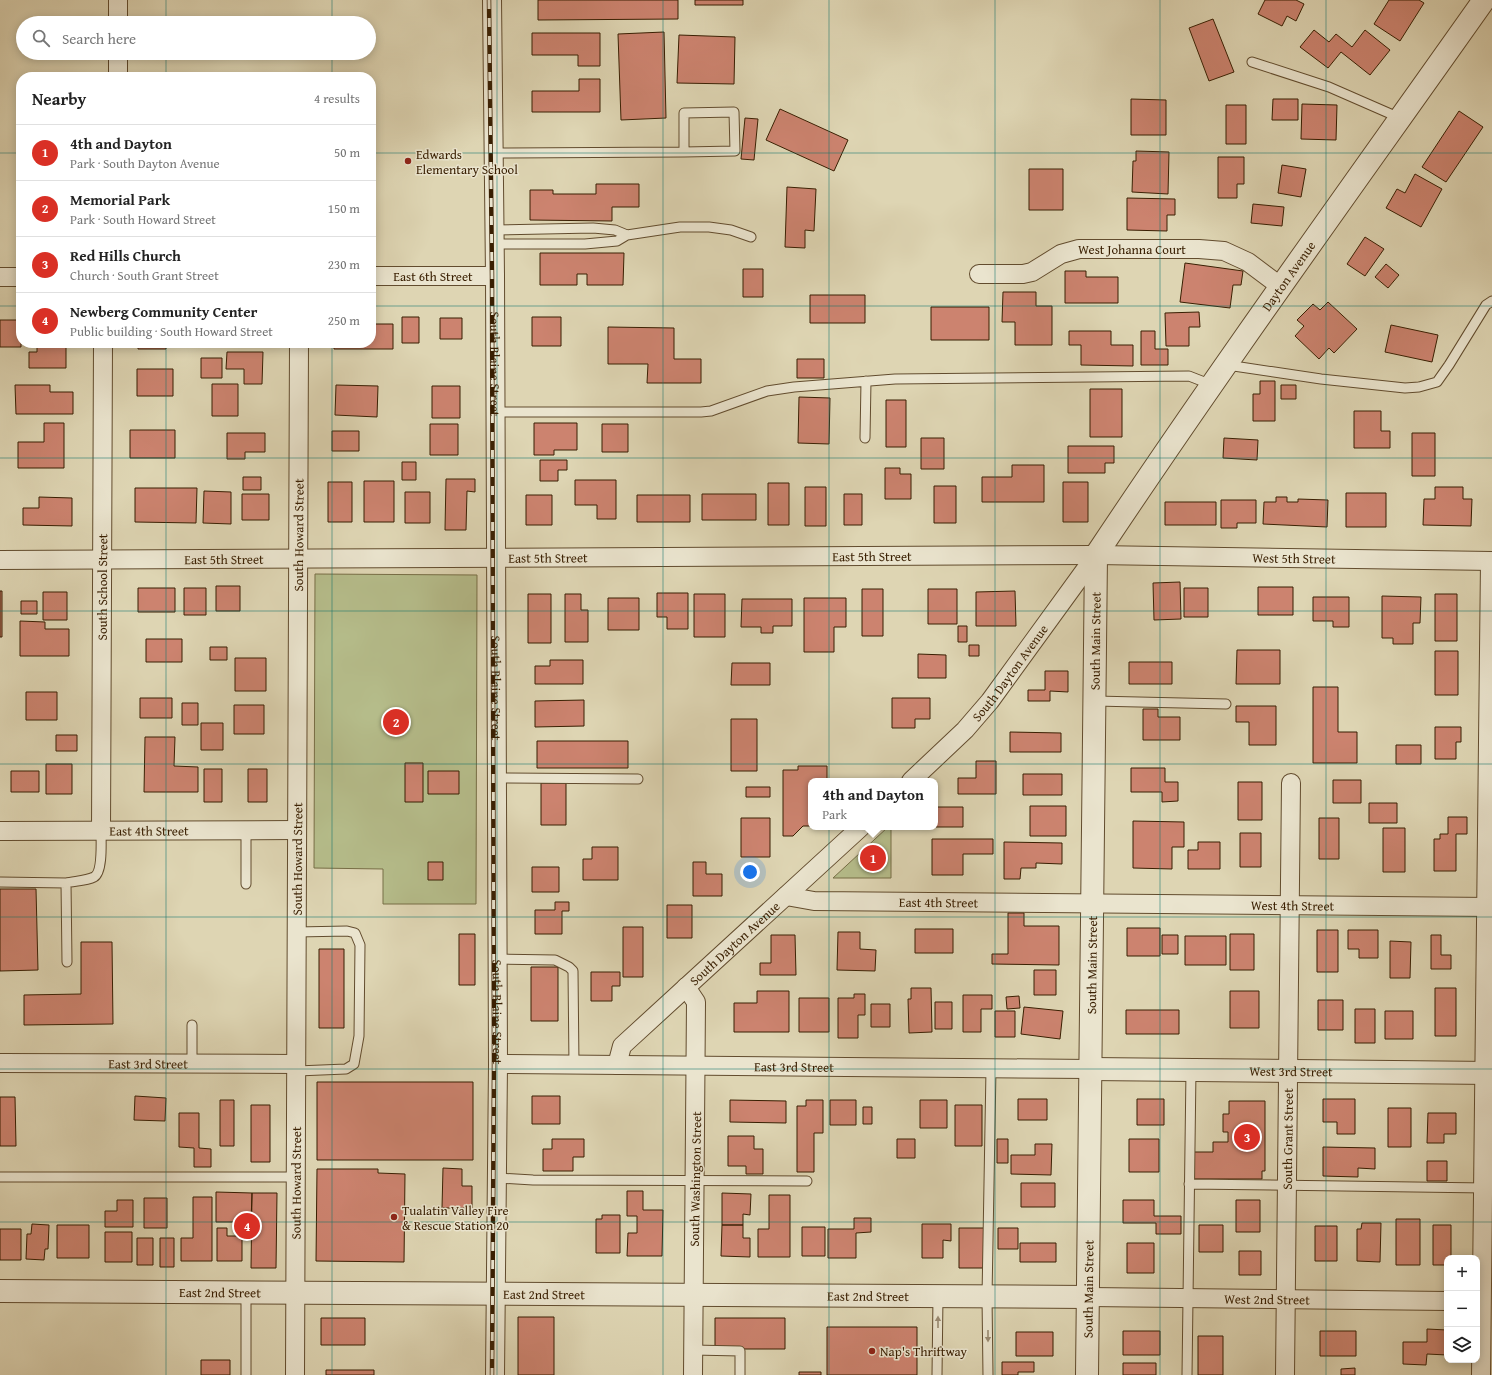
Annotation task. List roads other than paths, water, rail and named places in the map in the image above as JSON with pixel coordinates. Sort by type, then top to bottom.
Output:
[{"type":"street","points":[[118,0],[118,16]]},
{"type":"street","name":"South Blaine Street","points":[[492,0],[495,237],[498,1064],[495,1375]]},
{"type":"street","name":"Dayton Avenue","points":[[1096,555],[1280,286],[1484,0]]},
{"type":"street","points":[[118,60],[118,72]]},
{"type":"street","name":"West Johanna Court","points":[[979,274],[1022,274],[1032,272],[1061,254],[1079,249],[1200,249],[1224,251],[1248,262],[1280,286]]},
{"type":"street","name":"East 6th Street","points":[[376,276],[495,276]]},
{"type":"street","points":[[0,277],[16,277]]},
{"type":"street","name":"South School Street","points":[[101,831],[103,348]]},
{"type":"street","name":"South Howard Street","points":[[295,1375],[299,348]]},
{"type":"street","name":"East 5th Street","points":[[0,560],[1096,555]]},
{"type":"street","name":"West 5th Street","points":[[1096,555],[1491,560]]},
{"type":"street","name":"South Main Street","points":[[1087,1375],[1096,555]]},
{"type":"street","name":"South Dayton Avenue","points":[[914,778],[965,730],[990,701],[1096,555]]},
{"type":"street","points":[[1481,1375],[1488,1189],[1491,560]]},
{"type":"street","name":"South Grant Street","points":[[1285,1375],[1292,783]]},
{"type":"street","name":"East 4th Street","points":[[0,831],[297,830]]},
{"type":"street","name":"South Dayton Avenue","points":[[617,1065],[622,1046],[858,830]]},
{"type":"street","name":"East 4th Street","points":[[786,896],[814,902],[1092,903]]},
{"type":"street","name":"West 4th Street","points":[[1092,903],[1489,907]]},
{"type":"street","name":"South Washington Street","points":[[686,987],[696,1002],[693,1375]]},
{"type":"street","name":"East 3rd Street","points":[[0,1063],[192,1063],[296,1067]]},
{"type":"street","name":"East 3rd Street","points":[[498,1064],[1090,1070]]},
{"type":"street","name":"West 3rd Street","points":[[1090,1070],[1488,1073]]},
{"type":"street","name":"East 2nd Street","points":[[0,1291],[1088,1297]]},
{"type":"street","name":"West 2nd Street","points":[[1088,1297],[1444,1302]]},
{"type":"lane","points":[[1252,62],[1329,87],[1400,118]]},
{"type":"lane","points":[[494,153],[735,152],[734,112],[684,113],[684,152]]},
{"type":"lane","points":[[495,237],[585,244],[617,241],[627,235],[680,227],[709,227],[732,230],[751,237]]},
{"type":"lane","points":[[495,237],[593,228],[615,230],[627,235]]},
{"type":"lane","points":[[1227,365],[1405,388],[1419,387],[1437,382],[1486,304],[1492,301]]},
{"type":"lane","points":[[495,412],[701,412],[767,391],[794,387],[895,379],[1189,376],[1213,385]]},
{"type":"lane","points":[[865,438],[866,381]]},
{"type":"lane","points":[[1095,701],[1226,704]]},
{"type":"lane","points":[[496,778],[638,779]]},
{"type":"lane","points":[[246,830],[246,884]]},
{"type":"lane","points":[[0,882],[66,883],[94,877],[98,874],[100,866],[101,831]]},
{"type":"lane","points":[[66,883],[67,962]]},
{"type":"lane","points":[[296,1067],[346,1069],[354,1064],[359,1036],[360,945],[356,933],[347,930],[297,932]]},
{"type":"lane","points":[[497,959],[555,960],[569,967],[573,972],[574,1065]]},
{"type":"lane","points":[[192,1025],[192,1063]]},
{"type":"lane","points":[[988,1375],[987,1297],[991,1069]]},
{"type":"lane","points":[[1186,1375],[1191,1070]]},
{"type":"lane","points":[[0,1177],[296,1177]]},
{"type":"lane","points":[[497,1178],[533,1180],[807,1181]]},
{"type":"lane","points":[[1189,1184],[1488,1189]]},
{"type":"lane","points":[[246,1292],[246,1375]]},
{"type":"lane","points":[[937,1375],[938,1297]]},
{"type":"lane","points":[[693,1350],[740,1351],[740,1375]]},
{"type":"railway","points":[[489,0],[492,276],[494,1065],[492,1375]]},
{"type":"place","name":"Edwards Elementary School","points":[[408,161]]},
{"type":"place","name":"Memorial Park","points":[[396,722]]},
{"type":"place","name":"4th and Dayton","points":[[873,858]]},
{"type":"place","name":"Red Hills Church","points":[[1247,1137]]},
{"type":"place","name":"Tualatin Valley Fire & Rescue Station 20","points":[[394,1217]]},
{"type":"place","name":"Newberg Community Center","points":[[247,1226]]},
{"type":"place","name":"Nap's Thriftway","points":[[872,1351]]}]
